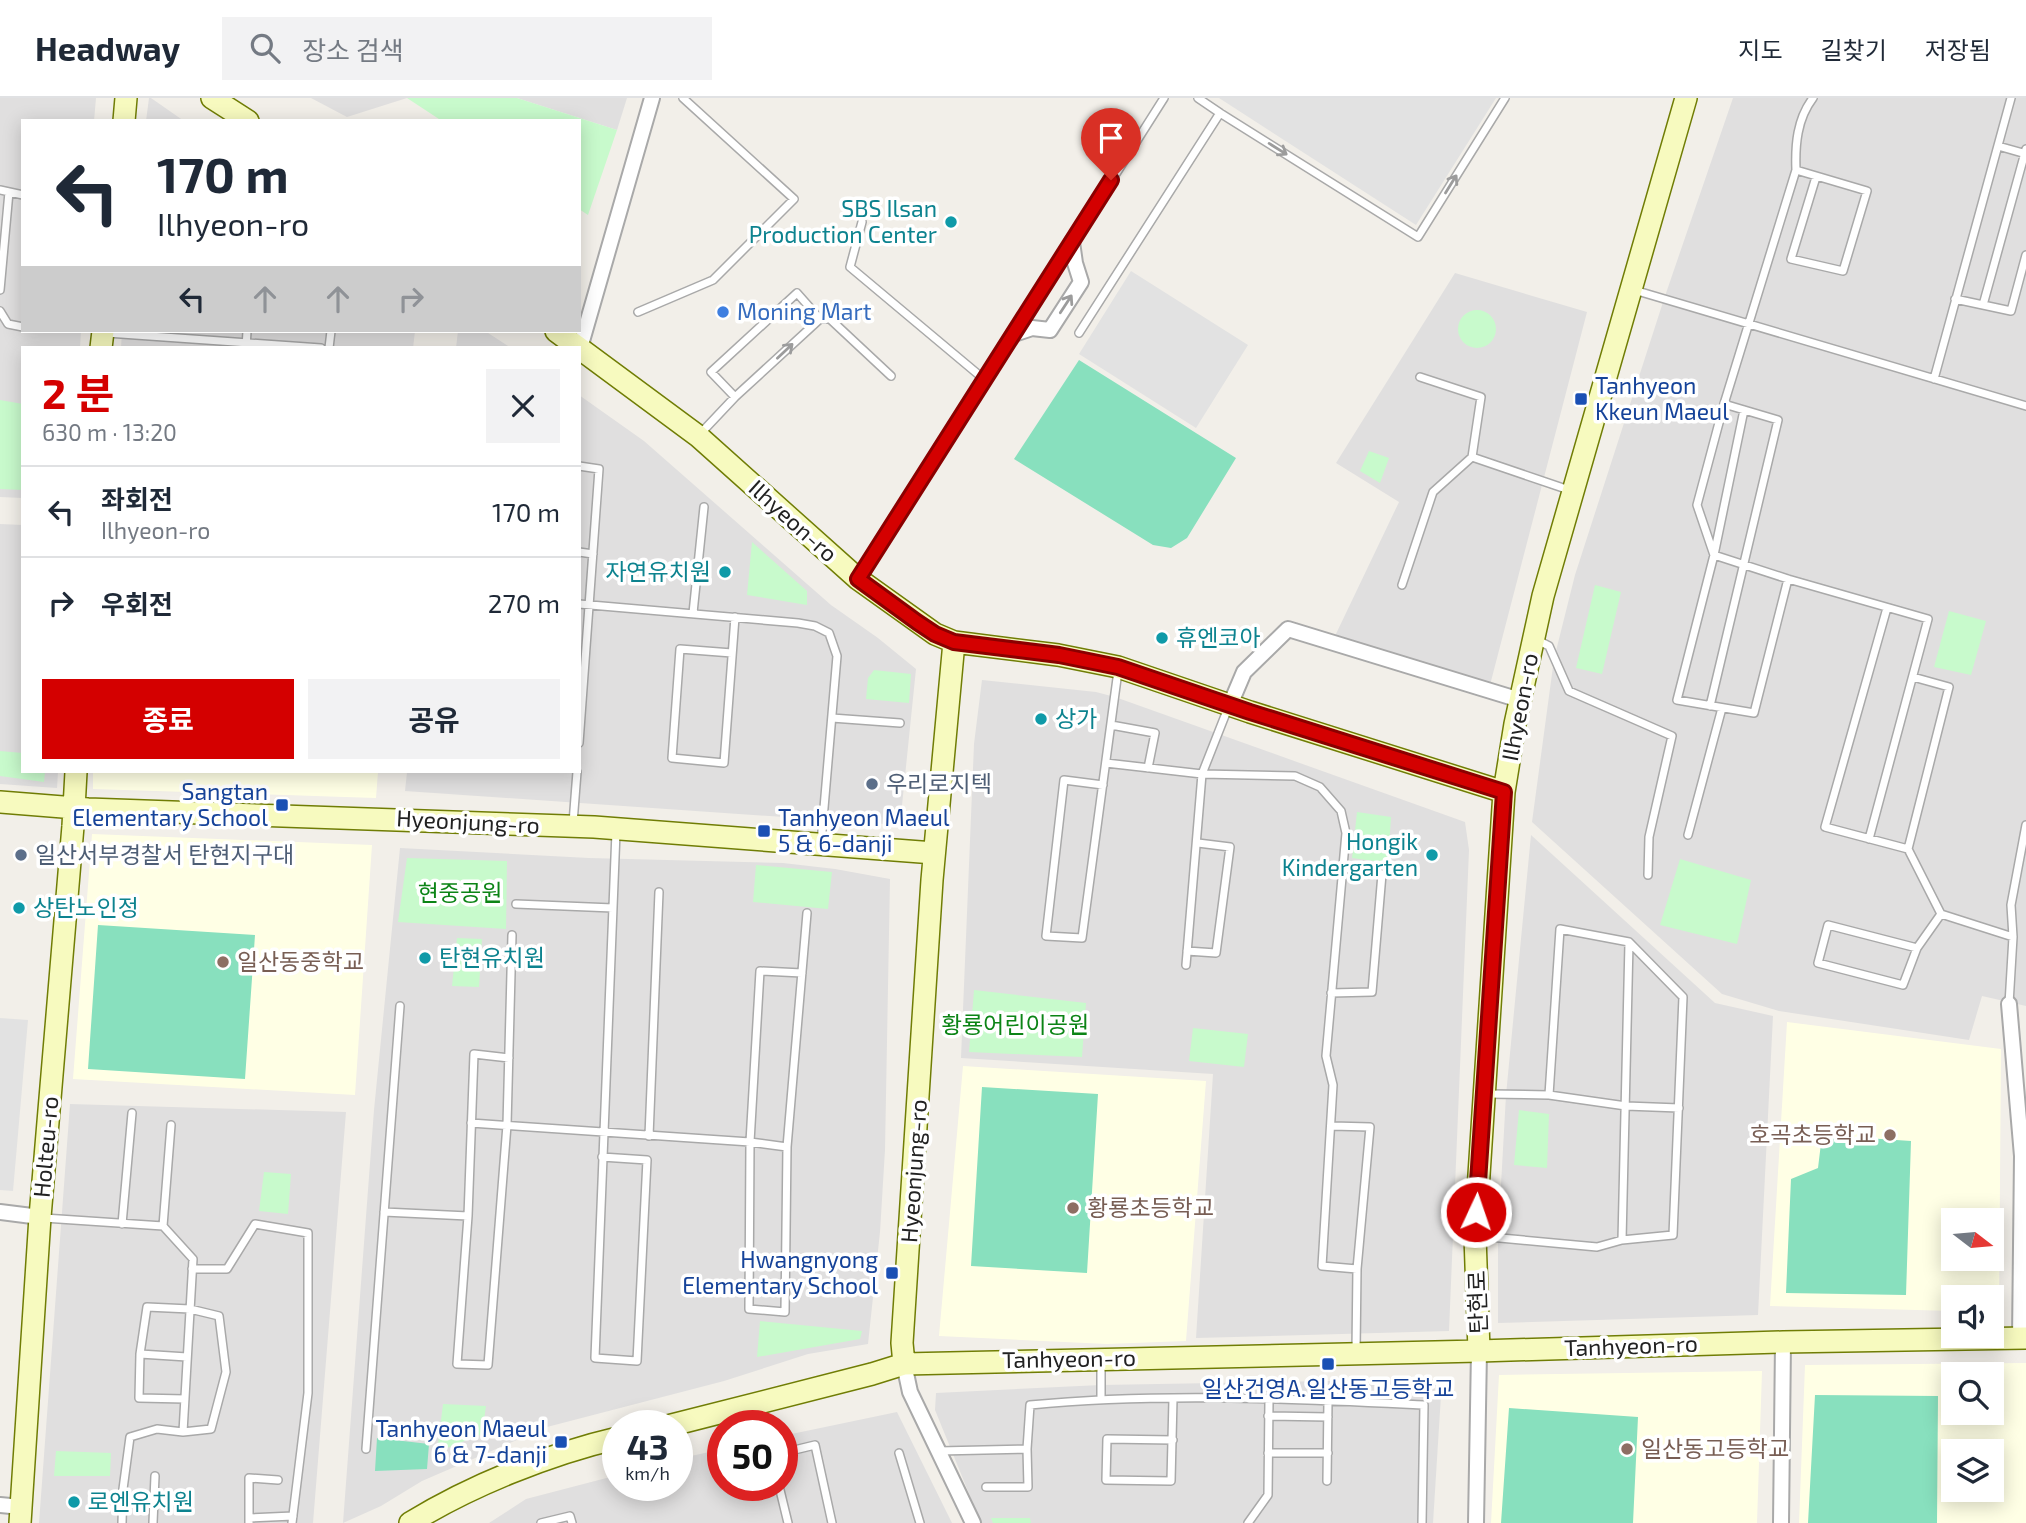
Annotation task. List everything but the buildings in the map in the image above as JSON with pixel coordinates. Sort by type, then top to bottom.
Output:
[{"type":"main road","points":[[124,119],[126,98]]},
{"type":"main road","points":[[212,98],[245,119]]},
{"type":"main road","name":"Ilhyeon-ro","points":[[581,349],[698,436],[858,579],[935,634],[954,642],[1059,655],[1118,667],[1504,792],[1520,700],[1543,596],[1686,98]]},
{"type":"main road","name":"Ilhyeon-ro","points":[[559,333],[577,346]]},
{"type":"main road","name":"Hyeonjung-ro","points":[[904,1364],[902,1343],[934,853],[954,642]]},
{"type":"main road","name":"Holteu-ro","points":[[14,1511],[76,773]]},
{"type":"main road","name":"탄현로","points":[[1479,1351],[1475,1236],[1504,792]]},
{"type":"main road","name":"Hyeonjung-ro","points":[[0,802],[616,829],[934,853]]},
{"type":"main road","name":"Tanhyeon-ro","points":[[693,1420],[860,1378],[904,1364],[2023,1338]]},
{"type":"main road","points":[[410,1523],[435,1508],[517,1470],[602,1443]]},
{"type":"street","points":[[581,346],[652,98]]},
{"type":"street","points":[[1014,334],[1032,328],[1050,330],[1081,282],[1072,242]]},
{"type":"street","points":[[1230,705],[1244,672],[1287,629],[1520,700]]},
{"type":"street","name":"Tanhyeon-ro","points":[[2008,1003],[2022,1156],[2023,1338]]},
{"type":"street","points":[[0,1212],[40,1217]]},
{"type":"street","points":[[1781,1523],[1783,1342]]},
{"type":"street","points":[[1476,1523],[1479,1351]]},
{"type":"street","points":[[904,1364],[910,1392],[973,1523]]},
{"type":"lane","points":[[638,312],[713,280],[794,199],[683,98]]},
{"type":"lane","points":[[858,579],[1164,98]]},
{"type":"lane","points":[[1198,98],[1418,237],[1505,98]]},
{"type":"lane","points":[[1714,555],[1697,505],[1724,404],[1796,170],[1795,145],[1805,108],[1813,98]]},
{"type":"lane","points":[[1934,379],[2011,98]]},
{"type":"lane","points":[[1079,333],[1220,113]]},
{"type":"lane","points":[[1983,304],[2026,152],[1998,146]]},
{"type":"lane","points":[[1796,170],[1867,191],[1843,271],[1791,259],[1816,177]]},
{"type":"lane","points":[[0,290],[4,191]]},
{"type":"lane","points":[[862,222],[850,267],[985,380]]},
{"type":"lane","points":[[1955,299],[2011,311],[2026,255]]},
{"type":"lane","points":[[1630,289],[2026,406]]},
{"type":"lane","points":[[735,397],[711,372],[740,345],[797,293],[820,319]]},
{"type":"lane","points":[[0,311],[8,324],[21,327]]},
{"type":"lane","points":[[698,436],[735,397],[820,319],[830,319],[891,376]]},
{"type":"lane","points":[[102,337],[130,333],[183,338],[199,335],[246,346]]},
{"type":"lane","points":[[182,346],[183,338]]},
{"type":"lane","points":[[1402,585],[1433,492],[1472,457],[1481,397],[1420,377]]},
{"type":"lane","points":[[1710,706],[1778,421],[1724,404]]},
{"type":"lane","points":[[1744,410],[1714,555],[1677,700],[1754,713],[1788,579]]},
{"type":"lane","points":[[1472,457],[1572,492]]},
{"type":"lane","points":[[581,466],[599,468],[581,687]]},
{"type":"lane","points":[[694,613],[704,507]]},
{"type":"lane","points":[[581,552],[593,554]]},
{"type":"lane","points":[[1714,555],[1928,619],[1869,839]]},
{"type":"lane","points":[[581,604],[798,623],[815,626],[829,633],[837,656],[821,843]]},
{"type":"lane","points":[[1887,608],[1825,827],[1908,849]]},
{"type":"lane","points":[[732,653],[680,649],[672,758],[724,763],[735,617]]},
{"type":"lane","points":[[1533,638],[1549,646],[1569,691],[1672,736],[1649,837],[1648,875]]},
{"type":"lane","points":[[1102,785],[1064,780],[1046,936],[1083,938],[1118,667]]},
{"type":"lane","points":[[1913,677],[1949,687],[1908,849],[1941,914],[2013,937]]},
{"type":"lane","points":[[1185,965],[1198,843],[1202,774],[1230,705]]},
{"type":"lane","points":[[1688,835],[1722,708]]},
{"type":"lane","points":[[832,718],[901,723]]},
{"type":"lane","points":[[1111,725],[1155,733],[1148,768]]},
{"type":"lane","points":[[1106,763],[1202,774],[1295,776],[1320,787],[1341,811],[1346,833],[1326,1056],[1333,1085],[1322,1266],[1357,1269]]},
{"type":"lane","points":[[573,827],[577,773]]},
{"type":"lane","points":[[2008,1003],[2013,937],[2011,905],[2026,825]]},
{"type":"lane","points":[[602,1157],[647,1160],[637,1360],[595,1358],[602,1157],[616,829]]},
{"type":"lane","points":[[1187,951],[1216,953],[1230,847],[1198,843]]},
{"type":"lane","points":[[1331,993],[1372,992],[1382,874],[1344,868]]},
{"type":"lane","points":[[649,1136],[659,892]]},
{"type":"lane","points":[[516,904],[612,908]]},
{"type":"lane","points":[[802,973],[760,971],[750,1142],[749,1309],[785,1311],[787,1147],[802,973],[807,913]]},
{"type":"lane","points":[[1917,948],[1828,925],[1818,963],[1903,985],[1917,948],[1941,914]]},
{"type":"lane","points":[[1475,1236],[1597,1247],[1622,1240],[1673,1235],[1683,997],[1629,942],[1560,929],[1549,1095]]},
{"type":"lane","points":[[509,1058],[474,1054],[468,1216],[457,1364],[488,1365],[507,1125],[509,1058],[512,935]]},
{"type":"lane","points":[[1622,1240],[1629,942]]},
{"type":"lane","points":[[366,1450],[400,1006]]},
{"type":"lane","points":[[1483,1094],[1549,1095],[1626,1106],[1679,1108]]},
{"type":"lane","points":[[122,1224],[132,1113]]},
{"type":"lane","points":[[471,1123],[750,1142],[787,1147]]},
{"type":"lane","points":[[163,1226],[171,1125]]},
{"type":"lane","points":[[1332,1126],[1370,1128],[1357,1269],[1356,1352]]},
{"type":"lane","points":[[384,1212],[468,1216]]},
{"type":"lane","points":[[40,1217],[163,1226],[193,1259],[183,1432]]},
{"type":"lane","points":[[192,1269],[227,1269],[255,1224],[308,1233],[309,1393],[292,1520],[249,1521],[249,1478],[278,1480]]},
{"type":"lane","points":[[122,1523],[123,1489],[130,1437],[157,1429],[183,1432],[211,1429],[226,1372],[219,1316],[190,1309],[147,1307],[140,1354],[139,1398],[185,1399]]},
{"type":"lane","points":[[140,1354],[187,1357]]},
{"type":"lane","points":[[1101,1359],[1101,1398]]},
{"type":"lane","points":[[986,1487],[1028,1487],[1030,1405],[1101,1398],[1424,1405],[1422,1523]]},
{"type":"lane","points":[[1172,1440],[1107,1439],[1106,1480],[1171,1481],[1172,1440],[1173,1399]]},
{"type":"lane","points":[[1248,1523],[1268,1495],[1269,1400]]},
{"type":"lane","points":[[1327,1481],[1328,1401]]},
{"type":"lane","points":[[1268,1416],[1328,1418]]},
{"type":"lane","points":[[798,1449],[815,1445],[832,1523]]},
{"type":"lane","points":[[939,1451],[1027,1449]]},
{"type":"lane","points":[[899,1453],[920,1523]]},
{"type":"lane","points":[[1268,1453],[1328,1453]]},
{"type":"lane","points":[[153,1523],[155,1476]]},
{"type":"lane","points":[[783,1501],[788,1523]]},
{"type":"lane","points":[[541,1523],[570,1516],[572,1523]]},
{"type":"shaded area","points":[[0,98],[96,98],[94,119],[21,119],[21,333],[81,333],[80,346],[21,346],[21,498],[0,497]]},
{"type":"shaded area","points":[[151,98],[181,119],[146,119]]},
{"type":"shaded area","points":[[311,98],[407,98],[347,117]]},
{"type":"shaded area","points":[[517,98],[627,98],[617,130]]},
{"type":"shaded area","points":[[1219,98],[1496,98],[1416,225]]},
{"type":"shaded area","points":[[1733,98],[2026,98],[2026,1006],[1982,996],[1969,1040],[1779,1011],[1722,994],[1532,822],[1554,659],[1575,575],[1664,299]]},
{"type":"shaded area","points":[[1131,271],[1248,345],[1196,428],[1079,354]]},
{"type":"shaded area","points":[[1455,273],[1587,312],[1490,685],[1335,636],[1399,502],[1336,463]]},
{"type":"shaded area","points":[[122,333],[415,333],[413,346],[121,346]]},
{"type":"shaded area","points":[[458,333],[488,333],[508,346],[456,346]]},
{"type":"shaded area","points":[[581,396],[644,441],[831,605],[916,669],[900,825],[405,791],[407,773],[581,773]]},
{"type":"shaded area","points":[[0,524],[21,525],[21,773],[58,773],[57,788],[0,784]]},
{"type":"shaded area","points":[[982,680],[1096,692],[1115,697],[1465,822],[1469,850],[1449,1331],[1196,1338],[1213,1074],[961,1058],[974,744]]},
{"type":"shaded area","points":[[93,773],[378,773],[376,798],[93,789]]},
{"type":"shaded area","name":"일산동중학교","points":[[92,834],[372,845],[355,1095],[73,1079]]},
{"type":"shaded area","points":[[1531,835],[1715,1003],[1773,1016],[1758,1315],[1498,1323],[1498,1239],[1506,1095]]},
{"type":"shaded area","points":[[400,848],[589,858],[783,863],[890,879],[885,1150],[880,1232],[868,1344],[808,1354],[724,1381],[612,1410],[602,1410],[602,1413],[547,1427],[422,1481],[381,1506],[343,1523],[374,1110]]},
{"type":"shaded area","points":[[0,1018],[28,1020],[13,1191],[0,1190]]},
{"type":"shaded area","name":"호곡초등학교","points":[[1787,1022],[2001,1049],[2000,1208],[1941,1208],[1941,1271],[1999,1271],[1999,1285],[1941,1285],[1941,1311],[1770,1306]]},
{"type":"shaded area","name":"황룡초등학교","points":[[963,1066],[1206,1081],[1186,1341],[1107,1344],[939,1336]]},
{"type":"shaded area","points":[[70,1104],[346,1112],[313,1523],[39,1523]]},
{"type":"shaded area","points":[[2004,1363],[2026,1363],[2026,1523],[1799,1523],[1805,1365],[1941,1364],[1941,1425],[2004,1425]]},
{"type":"shaded area","name":"일산동고등학교","points":[[1762,1371],[1757,1523],[1491,1523],[1499,1375]]},
{"type":"shaded area","points":[[1442,1379],[1433,1523],[981,1523],[935,1410],[936,1393],[1101,1385]]},
{"type":"shaded area","points":[[897,1412],[952,1523],[489,1523],[526,1499],[602,1479],[602,1501],[693,1501],[693,1456],[707,1452],[707,1501],[798,1501],[798,1433]]},
{"type":"green space","points":[[407,98],[517,98],[617,130],[588,215],[581,210],[581,119],[439,119]]},
{"type":"green space","points":[[1477,310],[1491,315],[1496,329],[1491,343],[1477,348],[1463,343],[1458,329],[1463,315]]},
{"type":"green space","points":[[1079,360],[1236,458],[1187,538],[1171,548],[1153,545],[1014,459]]},
{"type":"green space","points":[[0,400],[21,404],[21,490],[0,489]]},
{"type":"green space","points":[[1369,451],[1389,458],[1380,483],[1360,471]]},
{"type":"green space","points":[[752,542],[807,591],[807,605],[747,595]]},
{"type":"green space","points":[[1595,585],[1621,592],[1602,674],[1576,668]]},
{"type":"green space","points":[[1949,611],[1986,621],[1971,675],[1934,667]]},
{"type":"green space","points":[[874,670],[911,674],[909,703],[866,699],[868,678]]},
{"type":"green space","points":[[0,751],[21,753],[21,773],[45,773],[44,782],[0,776]]},
{"type":"green space","points":[[1357,812],[1391,817],[1388,863],[1352,858]]},
{"type":"green space","name":"현중공원","points":[[407,858],[507,861],[506,929],[398,922]]},
{"type":"green space","points":[[1680,859],[1751,880],[1737,944],[1660,925]]},
{"type":"green space","points":[[756,865],[832,872],[828,909],[753,902]]},
{"type":"green space","points":[[98,925],[255,935],[245,1079],[88,1069]]},
{"type":"green space","points":[[457,938],[482,939],[479,987],[452,986]]},
{"type":"green space","name":"황룡어린이공원","points":[[974,990],[1086,1003],[1082,1057],[969,1052]]},
{"type":"green space","points":[[1193,1028],[1248,1034],[1244,1067],[1189,1061]]},
{"type":"green space","points":[[982,1087],[1098,1094],[1087,1273],[971,1266]]},
{"type":"green space","points":[[1519,1110],[1549,1114],[1547,1168],[1514,1165]]},
{"type":"green space","points":[[1822,1135],[1911,1141],[1906,1295],[1786,1293],[1791,1179],[1818,1168]]},
{"type":"green space","points":[[264,1172],[291,1174],[288,1214],[259,1211]]},
{"type":"green space","points":[[760,1321],[862,1331],[860,1339],[757,1357]]},
{"type":"green space","points":[[1815,1395],[1938,1396],[1937,1523],[1808,1523]]},
{"type":"green space","points":[[443,1404],[486,1406],[482,1434],[437,1452]]},
{"type":"green space","points":[[1509,1408],[1638,1417],[1633,1523],[1501,1523]]},
{"type":"green space","points":[[377,1438],[429,1444],[427,1469],[375,1471]]},
{"type":"green space","points":[[56,1451],[111,1453],[110,1476],[54,1476]]},
{"type":"green space","points":[[991,1518],[1030,1518],[1031,1523],[993,1523]]},
{"type":"place","name":"SBS Ilsan Production Center","points":[[951,222]]},
{"type":"place","name":"Moning Mart","points":[[723,312]]},
{"type":"place","name":"Tanhyeon Kkeun Maeul","points":[[1581,399]]},
{"type":"place","name":"자연유치원","points":[[725,572]]},
{"type":"place","name":"휴엔코아","points":[[1162,638]]},
{"type":"place","name":"상가","points":[[1041,719]]},
{"type":"place","name":"우리로지텍","points":[[872,784]]},
{"type":"place","name":"Sangtan Elementary School","points":[[282,805]]},
{"type":"place","name":"Tanhyeon Maeul 5 & 6-danji","points":[[764,831]]},
{"type":"place","name":"일산서부경찰서 탄현지구대","points":[[21,855]]},
{"type":"place","name":"Hongik Kindergarten","points":[[1432,855]]},
{"type":"place","name":"상탄노인정","points":[[19,908]]},
{"type":"place","name":"탄현유치원","points":[[425,958]]},
{"type":"place","name":"일산동중학교","points":[[223,962]]},
{"type":"place","name":"호곡초등학교","points":[[1890,1135]]},
{"type":"place","name":"황룡초등학교","points":[[1073,1208]]},
{"type":"place","name":"Hwangnyong Elementary School","points":[[892,1273]]},
{"type":"place","name":"일산건영A.일산동고등학교","points":[[1328,1364]]},
{"type":"place","name":"Tanhyeon Maeul 6 & 7-danji","points":[[561,1442]]},
{"type":"place","name":"일산동고등학교","points":[[1627,1449]]},
{"type":"place","name":"로엔유치원","points":[[74,1502]]},
{"type":"route","points":[[1111,180],[858,579],[935,634],[954,642],[1059,655],[1118,667],[1250,712],[1504,792],[1476,1212]]}]
